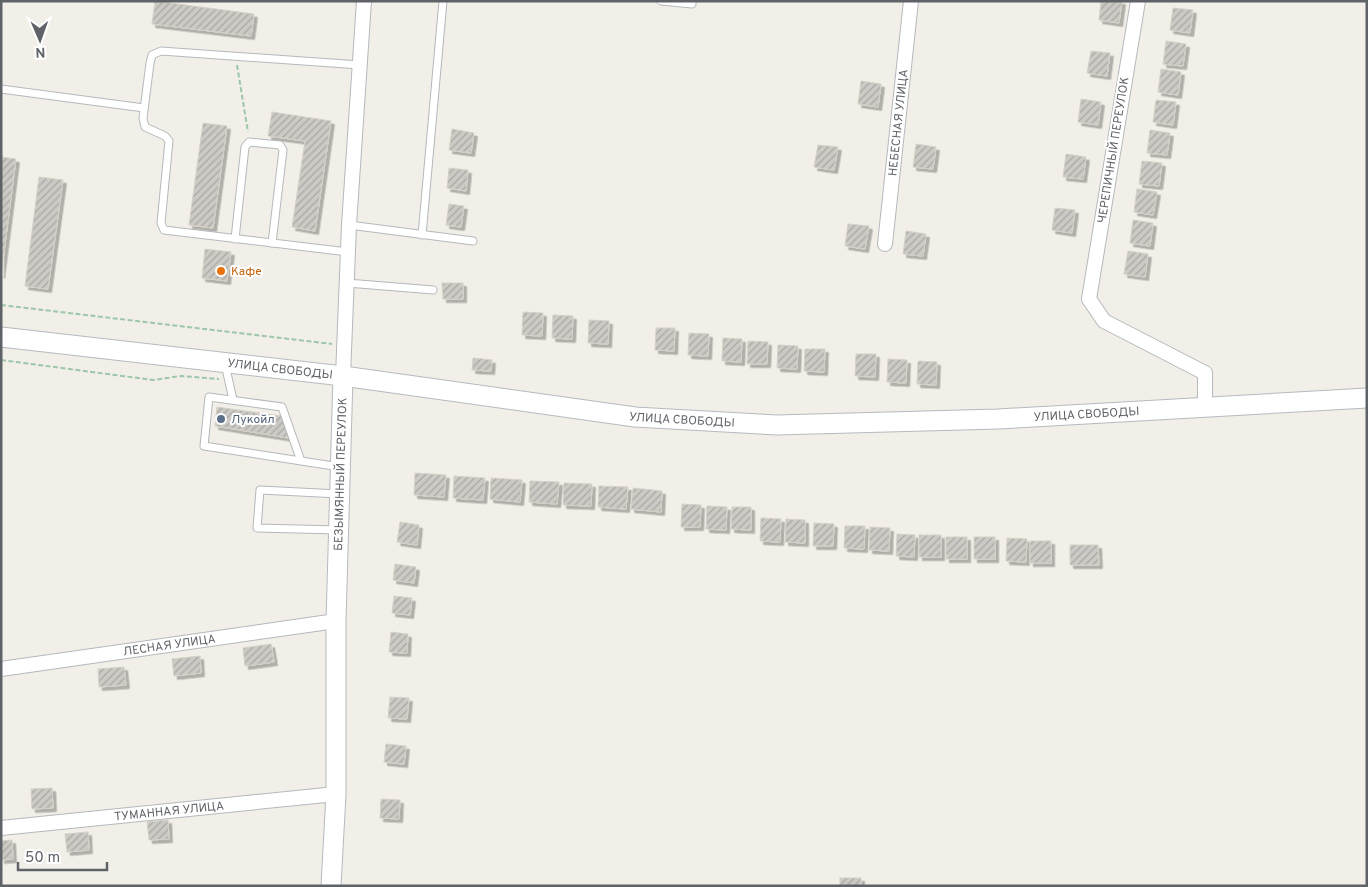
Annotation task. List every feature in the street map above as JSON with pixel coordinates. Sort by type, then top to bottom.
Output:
[{"type":"main road","name":"УЛИЦА СВОБОДЫ","points":[[1,337],[226,371],[343,376],[636,417],[777,425],[998,419],[1367,398]]},
{"type":"main road","name":"БЕЗЫМЯННЫЙ ПЕРЕУЛОК","points":[[331,886],[336,794],[336,621],[343,376]]},
{"type":"street","name":"БЕЗЫМЯННЫЙ ПЕРЕУЛОК","points":[[343,376],[349,225],[364,1]]},
{"type":"street","name":"НЕБЕСНАЯ УЛИЦА","points":[[885,244],[911,1]]},
{"type":"street","name":"ЧЕРЕПИЧНЫЙ ПЕРЕУЛОК","points":[[1138,1],[1089,299],[1104,321],[1205,373],[1205,407]]},
{"type":"street","name":"ЛЕСНАЯ УЛИЦА","points":[[1,669],[336,621]]},
{"type":"street","name":"ТУМАННАЯ УЛИЦА","points":[[1,828],[336,794]]},
{"type":"lane","points":[[422,235],[443,1]]},
{"type":"lane","points":[[661,1],[692,4],[692,1]]},
{"type":"lane","points":[[348,252],[164,230],[161,224],[169,141],[165,136],[146,128],[143,118],[152,55],[161,51],[360,65]]},
{"type":"lane","points":[[1,89],[144,108]]},
{"type":"lane","points":[[235,239],[246,147],[249,142],[280,145],[283,150],[272,243]]},
{"type":"lane","points":[[349,225],[473,241]]},
{"type":"lane","points":[[347,283],[433,290]]},
{"type":"lane","points":[[226,371],[233,400]]},
{"type":"lane","points":[[301,461],[282,407],[209,397],[204,446],[301,461],[341,467]]},
{"type":"lane","points":[[339,530],[257,528],[260,490],[340,494]]},
{"type":"path","points":[[236,56],[249,142]]},
{"type":"path","points":[[1,305],[344,345]]},
{"type":"path","points":[[1,360],[153,380],[226,371]]},
{"type":"building","points":[[155,1],[254,14],[251,36],[152,24]]},
{"type":"building","points":[[1101,1],[1122,1],[1119,23],[1099,20]]},
{"type":"building","points":[[1173,8],[1193,10],[1190,33],[1170,30]]},
{"type":"building","points":[[1166,41],[1186,44],[1183,66],[1163,64]]},
{"type":"building","points":[[1091,51],[1110,53],[1107,76],[1087,73]]},
{"type":"building","points":[[1161,69],[1181,72],[1178,95],[1158,92]]},
{"type":"building","points":[[861,81],[881,84],[878,107],[858,104]]},
{"type":"building","points":[[1081,99],[1101,102],[1098,125],[1078,122]]},
{"type":"building","points":[[1156,100],[1176,102],[1173,125],[1153,122]]},
{"type":"building","points":[[272,112],[331,121],[315,231],[292,227],[305,141],[268,136]]},
{"type":"building","points":[[203,123],[227,126],[213,228],[189,225]]},
{"type":"building","points":[[452,129],[474,133],[471,153],[449,150]]},
{"type":"building","points":[[1150,130],[1170,133],[1167,155],[1147,153]]},
{"type":"building","points":[[916,144],[936,147],[933,169],[913,167]]},
{"type":"building","points":[[818,145],[838,147],[834,170],[814,167]]},
{"type":"building","points":[[1066,154],[1086,157],[1083,179],[1063,177]]},
{"type":"building","points":[[1,157],[16,159],[1,275]]},
{"type":"building","points":[[1142,161],[1162,163],[1159,186],[1139,184]]},
{"type":"building","points":[[449,168],[468,170],[466,191],[447,188]]},
{"type":"building","points":[[39,177],[63,180],[48,289],[25,286]]},
{"type":"building","points":[[1137,189],[1157,192],[1153,215],[1134,212]]},
{"type":"building","points":[[449,204],[464,206],[461,227],[446,225]]},
{"type":"building","points":[[1055,208],[1075,210],[1072,233],[1052,230]]},
{"type":"building","points":[[1133,220],[1153,223],[1150,246],[1130,243]]},
{"type":"building","points":[[848,224],[869,226],[865,249],[845,246]]},
{"type":"building","points":[[906,231],[926,234],[923,256],[903,254]]},
{"type":"building","points":[[205,249],[231,252],[227,281],[202,278]]},
{"type":"building","points":[[1128,251],[1148,254],[1145,277],[1124,274]]},
{"type":"building","points":[[442,283],[463,283],[463,299],[443,299]]},
{"type":"building","points":[[523,312],[543,313],[542,336],[522,335]]},
{"type":"building","points":[[553,315],[573,316],[572,339],[552,338]]},
{"type":"building","points":[[589,320],[609,321],[608,344],[588,343]]},
{"type":"building","points":[[656,328],[675,328],[674,351],[655,350]]},
{"type":"building","points":[[689,333],[709,334],[708,356],[688,355]]},
{"type":"building","points":[[723,338],[742,339],[741,362],[722,361]]},
{"type":"building","points":[[748,341],[768,342],[767,364],[747,364]]},
{"type":"building","points":[[778,345],[798,346],[797,369],[777,368]]},
{"type":"building","points":[[805,349],[825,349],[824,372],[804,371]]},
{"type":"building","points":[[856,354],[876,354],[875,377],[855,376]]},
{"type":"building","points":[[473,358],[492,360],[491,371],[472,370]]},
{"type":"building","points":[[888,359],[907,360],[906,383],[887,382]]},
{"type":"building","points":[[918,361],[937,362],[936,385],[917,384]]},
{"type":"building","points":[[217,407],[282,416],[289,438],[215,426]]},
{"type":"building","points":[[415,473],[446,475],[444,497],[414,495]]},
{"type":"building","points":[[454,476],[485,478],[483,500],[453,498]]},
{"type":"building","points":[[491,478],[522,480],[520,502],[490,499]]},
{"type":"building","points":[[530,481],[559,482],[557,504],[529,502]]},
{"type":"building","points":[[564,483],[592,484],[591,506],[563,505]]},
{"type":"building","points":[[599,486],[628,487],[626,509],[598,507]]},
{"type":"building","points":[[633,488],[662,491],[661,512],[631,509]]},
{"type":"building","points":[[682,504],[701,505],[700,527],[681,527]]},
{"type":"building","points":[[707,506],[727,507],[726,530],[706,529]]},
{"type":"building","points":[[732,507],[751,507],[751,530],[731,529]]},
{"type":"building","points":[[761,518],[781,519],[780,542],[760,541]]},
{"type":"building","points":[[786,519],[805,520],[805,543],[785,542]]},
{"type":"building","points":[[400,522],[419,525],[417,545],[397,542]]},
{"type":"building","points":[[814,523],[834,524],[833,546],[813,546]]},
{"type":"building","points":[[845,526],[865,526],[864,549],[844,548]]},
{"type":"building","points":[[870,527],[890,528],[889,551],[869,550]]},
{"type":"building","points":[[897,534],[915,535],[914,557],[896,556]]},
{"type":"building","points":[[919,535],[941,535],[941,557],[919,557]]},
{"type":"building","points":[[946,537],[967,537],[967,559],[946,559]]},
{"type":"building","points":[[974,537],[995,537],[995,559],[974,559]]},
{"type":"building","points":[[1007,538],[1027,539],[1026,562],[1006,561]]},
{"type":"building","points":[[1030,541],[1051,541],[1051,563],[1030,563]]},
{"type":"building","points":[[1070,545],[1098,545],[1099,565],[1070,565]]},
{"type":"building","points":[[395,564],[416,567],[414,583],[393,580]]},
{"type":"building","points":[[394,596],[412,598],[410,615],[392,613]]},
{"type":"building","points":[[391,632],[408,634],[407,653],[389,652]]},
{"type":"building","points":[[271,644],[274,662],[245,666],[243,648]]},
{"type":"building","points":[[200,656],[201,673],[174,676],[172,659]]},
{"type":"building","points":[[124,667],[126,685],[99,687],[98,669]]},
{"type":"building","points":[[390,697],[409,698],[407,719],[388,718]]},
{"type":"building","points":[[386,744],[406,746],[404,764],[384,762]]},
{"type":"building","points":[[52,788],[53,808],[32,809],[31,789]]},
{"type":"building","points":[[381,799],[400,800],[399,819],[380,818]]},
{"type":"building","points":[[168,820],[169,839],[149,840],[147,822]]},
{"type":"building","points":[[88,832],[89,850],[67,852],[65,834]]},
{"type":"building","points":[[12,840],[13,859],[1,860],[1,841]]},
{"type":"building","points":[[840,878],[861,878],[861,886],[840,886]]},
{"type":"place","name":"Кафе","points":[[221,271]]},
{"type":"place","name":"Лукойл","points":[[221,419]]}]
